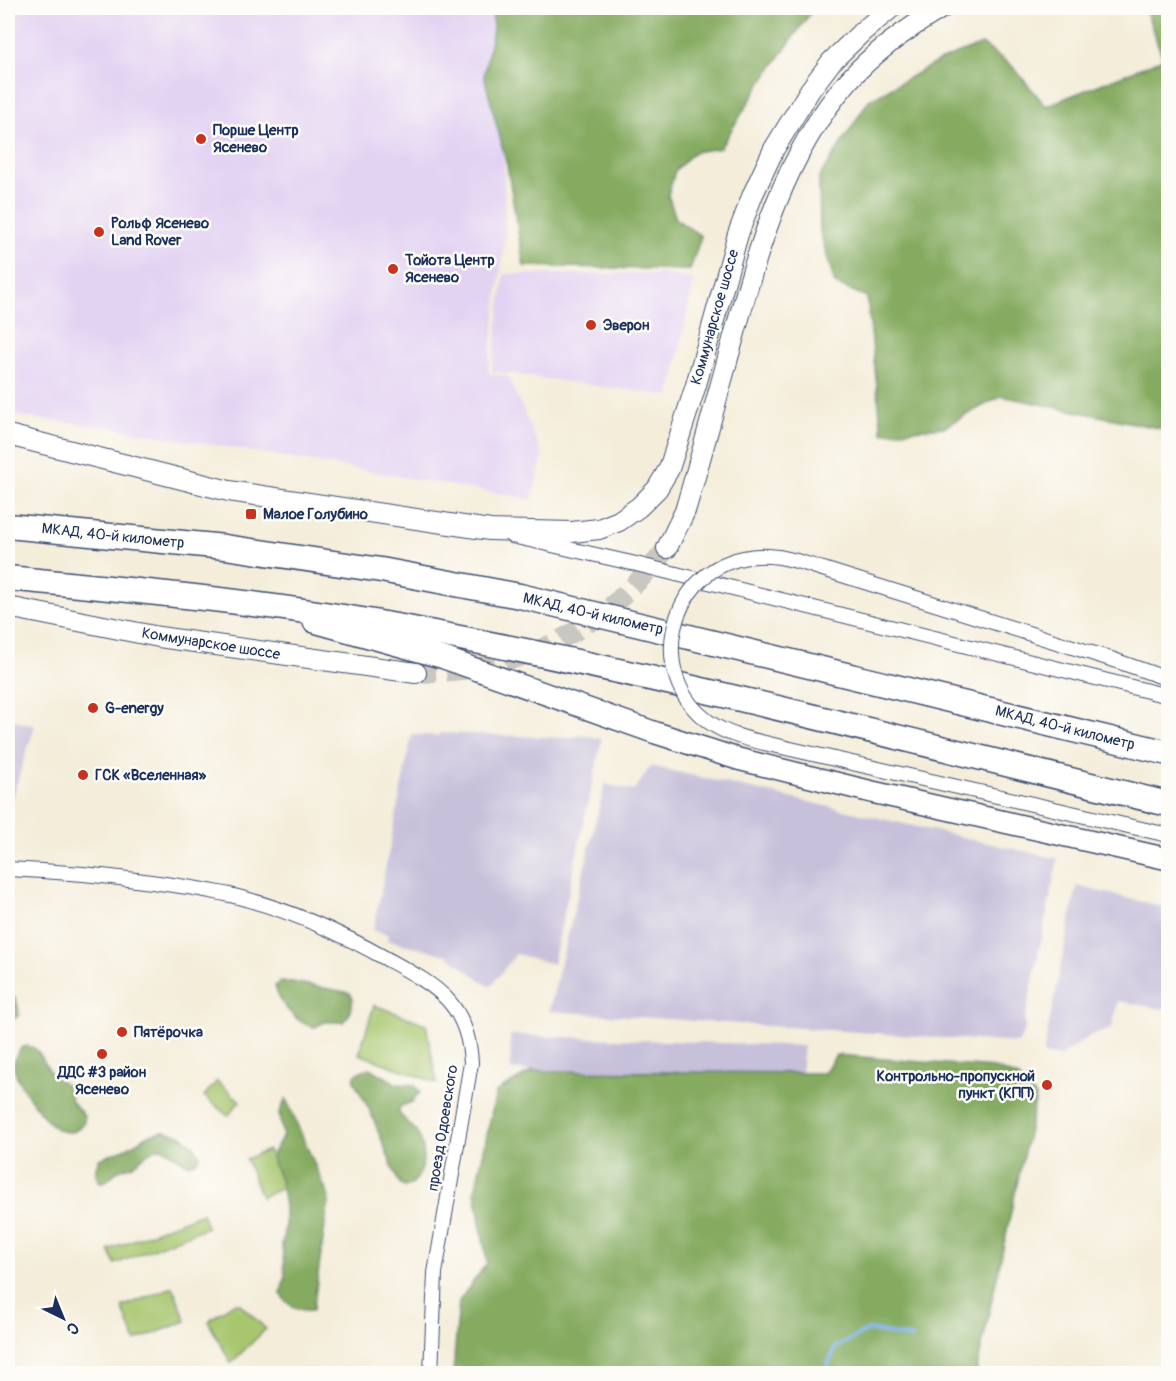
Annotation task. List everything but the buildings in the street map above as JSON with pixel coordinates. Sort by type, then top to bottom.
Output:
[{"type":"highway","name":"МКАД, 40-й километр","points":[[8,526],[225,547],[381,570],[520,597],[716,642],[1168,753]]},
{"type":"highway","points":[[8,578],[244,603],[372,622],[535,653],[1168,804]]},
{"type":"main road","name":"Коммунарское шоссе","points":[[8,435],[229,491],[490,530],[572,532],[599,529],[619,521],[639,507],[657,489],[669,469],[738,234],[774,149],[804,98],[831,62],[862,31],[891,8]]},
{"type":"main road","name":"Коммунарское шоссе","points":[[667,548],[687,502],[761,243],[796,160],[831,103],[850,80],[879,51],[912,26],[942,8]]},
{"type":"main road","points":[[244,603],[444,658],[656,733],[738,759],[1168,859]]},
{"type":"main road","name":"Коммунарское шоссе","points":[[8,607],[159,637],[416,673]]},
{"type":"street","points":[[490,530],[647,566],[1168,696]]},
{"type":"street","points":[[1168,679],[823,569],[774,556],[758,555],[726,563],[699,580],[680,606],[671,645],[673,669],[678,684],[696,711],[715,726],[736,736],[1168,835]]},
{"type":"street","name":"проезд Одоевского","points":[[8,869],[158,883],[226,894],[258,902],[348,937],[419,976],[452,1005],[463,1021],[470,1042],[471,1063],[435,1273],[431,1374]]},
{"type":"shaded area","points":[[8,8],[502,8],[505,236],[488,373],[508,376],[543,455],[532,499],[114,428],[8,415]]},
{"type":"shaded area","name":"Эверон","points":[[504,274],[663,274],[694,280],[670,396],[492,371]]},
{"type":"shaded area","points":[[1168,618],[1168,664],[1157,661]]},
{"type":"shaded area","points":[[8,718],[35,726],[8,810]]},
{"type":"shaded area","points":[[440,733],[568,738],[582,735],[602,739],[553,964],[516,954],[490,987],[447,955],[387,940],[388,935],[373,931],[412,734],[438,736]]},
{"type":"shaded area","points":[[651,766],[1058,859],[1025,1019],[1025,1030],[1018,1043],[549,1011],[605,784],[634,791]]},
{"type":"shaded area","points":[[1077,886],[1168,908],[1168,1010],[1118,1001],[1112,1028],[1091,1035],[1060,1057],[1043,1054]]},
{"type":"shaded area","points":[[510,1035],[804,1046],[801,1073],[532,1071],[511,1069]]},
{"type":"green space","points":[[493,8],[814,8],[761,83],[720,148],[694,152],[675,171],[668,195],[676,219],[701,236],[690,270],[524,266],[507,165],[484,76],[493,29]]},
{"type":"green space","points":[[1145,8],[1168,8],[1168,430],[1001,396],[944,427],[882,433],[867,297],[835,284],[820,231],[819,178],[869,100],[939,61],[982,44],[1011,65],[1046,106],[1163,59]]},
{"type":"green space","points":[[280,982],[293,982],[350,993],[353,999],[349,1015],[343,1022],[325,1022],[315,1027],[301,1022],[289,1012],[280,999],[275,986]]},
{"type":"green space","points":[[8,992],[17,1002],[19,1015],[8,1024]]},
{"type":"green space","points":[[374,1005],[426,1024],[437,1083],[359,1054]]},
{"type":"green space","points":[[27,1046],[39,1053],[52,1075],[67,1086],[71,1100],[84,1116],[84,1123],[75,1131],[62,1131],[51,1124],[19,1081],[14,1066],[15,1061],[21,1048]]},
{"type":"green space","points":[[836,1055],[994,1068],[1018,1077],[1036,1097],[976,1373],[453,1373],[459,1301],[487,1263],[475,1192],[496,1092],[532,1071],[824,1073]]},
{"type":"green space","points":[[370,1068],[397,1084],[414,1085],[420,1092],[412,1102],[401,1106],[398,1111],[413,1127],[423,1147],[420,1172],[411,1184],[404,1187],[398,1181],[371,1113],[354,1081],[359,1072]]},
{"type":"green space","points":[[217,1081],[240,1101],[228,1116],[204,1096]]},
{"type":"green space","points":[[286,1099],[329,1197],[313,1310],[294,1307],[281,1294],[285,1275],[282,1245],[285,1206],[281,1182],[272,1160],[273,1153],[283,1136],[279,1113]]},
{"type":"green space","points":[[163,1131],[185,1138],[200,1156],[195,1162],[189,1164],[168,1151],[156,1149],[133,1165],[119,1170],[108,1180],[100,1182],[96,1171],[99,1159],[127,1148],[151,1134]]},
{"type":"green space","points":[[268,1150],[283,1188],[261,1197],[246,1159]]},
{"type":"green space","points":[[202,1213],[207,1227],[115,1264],[109,1250]]},
{"type":"green space","points":[[173,1287],[186,1321],[135,1341],[122,1307]]},
{"type":"green space","points":[[239,1303],[266,1329],[231,1363],[208,1321],[232,1304]]},
{"type":"waterway","points":[[824,1374],[835,1348],[868,1330],[912,1338]]},
{"type":"waterway","points":[[763,1374],[769,1368],[808,1374]]},
{"type":"tunnel","points":[[416,673],[455,671],[491,665],[525,655],[557,641],[587,624],[615,602],[642,577],[667,548]]},
{"type":"place","name":"Порше Центр Ясенево","points":[[201,139]]},
{"type":"place","name":"Рольф Ясенево Land Rover","points":[[99,232]]},
{"type":"place","name":"Тойота Центр Ясенево","points":[[393,269]]},
{"type":"place","name":"Эверон","points":[[591,325]]},
{"type":"place","name":"Малое Голубино","points":[[251,514]]},
{"type":"place","name":"G-energy","points":[[93,708]]},
{"type":"place","name":"ГСК «Вселенная»","points":[[83,775]]},
{"type":"place","name":"Пятёрочка","points":[[122,1032]]},
{"type":"place","name":"ДДС #3 район Ясенево","points":[[102,1054]]},
{"type":"place","name":"Контрольно-пропускной пункт (КПП)","points":[[1047,1085]]}]
